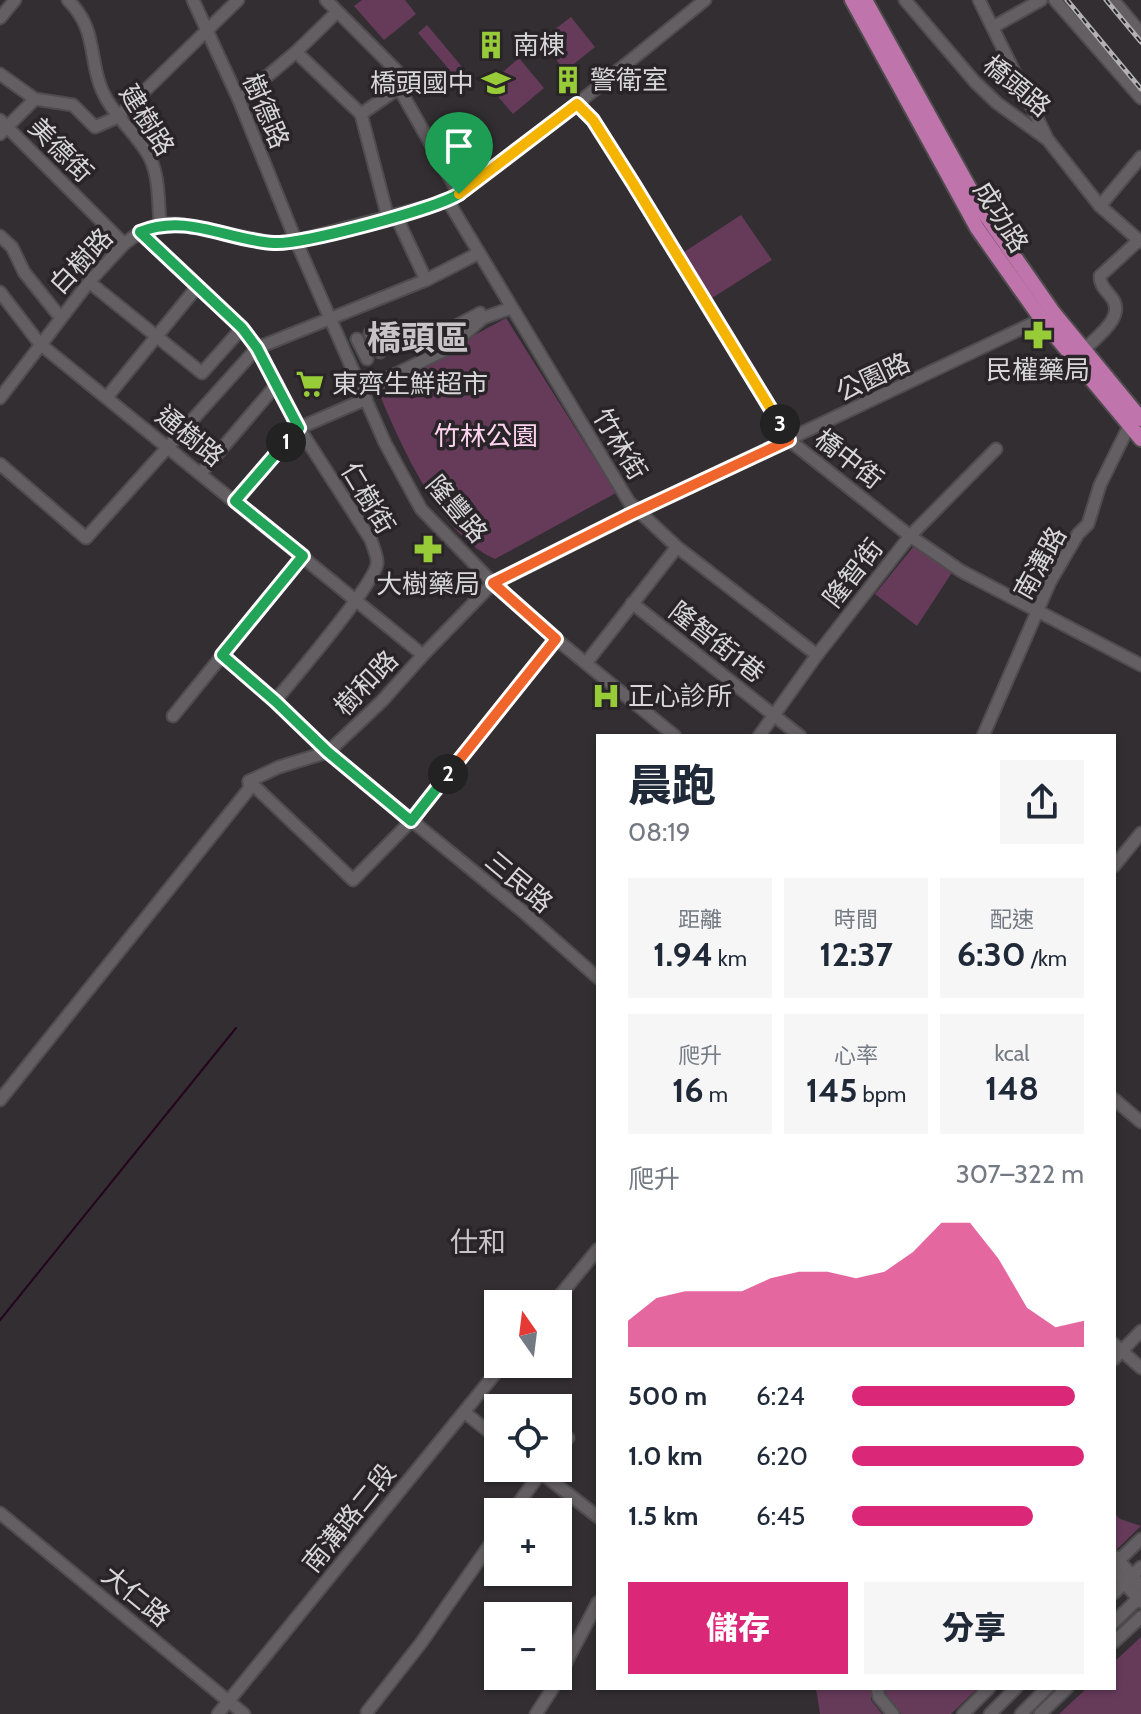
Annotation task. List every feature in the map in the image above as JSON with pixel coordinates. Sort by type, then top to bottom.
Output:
[{"type":"main road","name":"成功路","points":[[852,0],[977,228],[1135,419]]},
{"type":"main road","name":"成功路","points":[[865,0],[980,207],[1047,316],[1084,350],[1135,419],[1141,439]]},
{"type":"street","points":[[0,18],[15,0]]},
{"type":"street","name":"建樹路","points":[[68,0],[92,38],[100,85],[118,117],[148,153],[156,177],[160,224]]},
{"type":"street","name":"樹德路","points":[[193,0],[239,100],[296,241]]},
{"type":"street","points":[[0,74],[35,99],[73,105],[95,127],[118,117],[238,0]]},
{"type":"street","name":"竹林街","points":[[326,0],[396,70],[399,88],[479,253],[637,512],[677,547],[817,655]]},
{"type":"street","name":"白樹路","points":[[0,398],[89,282],[124,244],[140,232],[160,224],[179,224],[274,243],[296,241],[454,198],[705,0]]},
{"type":"street","name":"橋頭路","points":[[905,0],[975,82],[997,103],[1048,140],[1100,206],[1140,241]]},
{"type":"street","points":[[979,0],[1048,140]]},
{"type":"street","points":[[993,27],[1041,0]]},
{"type":"street","points":[[1055,0],[1141,98]]},
{"type":"street","points":[[1113,0],[1141,33]]},
{"type":"street","points":[[239,100],[337,12]]},
{"type":"street","points":[[296,52],[361,114],[392,217],[426,280]]},
{"type":"street","points":[[361,114],[399,88]]},
{"type":"street","points":[[2,127],[35,99]]},
{"type":"street","name":"橋中街","points":[[577,104],[593,120],[633,183],[789,440],[910,536],[979,582],[1141,665]]},
{"type":"street","name":"美德街","points":[[2,127],[124,244]]},
{"type":"street","points":[[1100,206],[1141,157]]},
{"type":"street","name":"仁樹街","points":[[140,232],[242,328],[257,348],[299,428],[374,548],[377,566],[356,599],[275,701]]},
{"type":"street","points":[[0,236],[12,247],[24,272],[60,317]]},
{"type":"street","name":"隆豐路","points":[[296,241],[385,443],[421,509],[493,583],[673,734]]},
{"type":"street","points":[[1084,350],[1115,317],[1117,310],[1115,301],[1100,283],[1100,276],[1140,241]]},
{"type":"street","points":[[0,464],[86,538],[257,348],[426,280],[479,253]]},
{"type":"street","points":[[89,282],[202,373],[242,328]]},
{"type":"street","points":[[107,397],[197,287]]},
{"type":"street","name":"通樹路","points":[[0,292],[40,344],[423,655]]},
{"type":"street","points":[[0,314],[10,304]]},
{"type":"street","points":[[456,338],[452,328],[510,306]]},
{"type":"street","points":[[235,501],[299,428],[447,349],[481,316]]},
{"type":"street","name":"公園路","points":[[493,583],[1047,316]]},
{"type":"street","points":[[370,333],[378,349],[391,337]]},
{"type":"street","points":[[357,339],[367,359]]},
{"type":"street","points":[[201,473],[277,384]]},
{"type":"street","name":"南溝路","points":[[984,734],[1038,610],[1071,546],[1088,524],[1100,485],[1135,419]]},
{"type":"street","name":"隆智街","points":[[760,734],[817,655],[910,536],[996,449]]},
{"type":"street","points":[[586,663],[677,547]]},
{"type":"street","points":[[173,716],[303,556]]},
{"type":"street","name":"樹和路","points":[[249,781],[279,767],[328,752],[382,701],[493,583]]},
{"type":"street","name":"隆智街1巷","points":[[632,603],[798,734]]},
{"type":"street","points":[[249,781],[353,880],[411,821],[556,639]]},
{"type":"street","name":"三民路","points":[[222,655],[328,752],[521,910],[596,976]]},
{"type":"street","points":[[0,1100],[249,789],[249,781]]},
{"type":"street","points":[[1116,864],[1141,833]]},
{"type":"street","points":[[1116,1101],[1141,1122]]},
{"type":"street","points":[[564,1290],[596,1251]]},
{"type":"street","points":[[1141,1331],[1117,1351],[1141,1368]]},
{"type":"street","name":"南溝路二段","points":[[218,1714],[492,1378]]},
{"type":"street","points":[[464,1412],[484,1428]]},
{"type":"street","points":[[556,1482],[596,1515]]},
{"type":"street","name":"大仁路","points":[[0,1513],[244,1714]]},
{"type":"street","points":[[1116,1561],[1141,1532]]},
{"type":"street","points":[[1116,1561],[1141,1539]]},
{"type":"street","points":[[367,1712],[421,1643],[484,1553]]},
{"type":"street","points":[[1116,1563],[1141,1586]]},
{"type":"street","points":[[1116,1591],[1132,1575]]},
{"type":"street","points":[[1116,1620],[1140,1599],[1132,1575]]},
{"type":"street","points":[[536,1714],[596,1606]]},
{"type":"street","points":[[1116,1640],[1141,1617]]},
{"type":"street","points":[[877,1690],[879,1697],[893,1714]]},
{"type":"street","points":[[963,1714],[987,1690]]},
{"type":"street","points":[[990,1714],[1014,1690]]},
{"type":"street","points":[[1021,1714],[1045,1690]]},
{"type":"street","points":[[1040,1714],[1065,1690]]},
{"type":"green space","points":[[362,0],[405,0],[416,14],[384,40],[354,6]]},
{"type":"green space","points":[[571,17],[595,47],[565,71],[541,40]]},
{"type":"green space","points":[[427,25],[468,74],[459,81],[418,33]]},
{"type":"green space","points":[[519,58],[544,88],[513,114],[488,85]]},
{"type":"green space","points":[[741,215],[772,260],[709,300],[681,254]]},
{"type":"green space","name":"竹林公園","points":[[506,318],[616,493],[495,559],[475,547],[439,509],[410,460],[377,388]]},
{"type":"green space","points":[[914,546],[953,571],[917,626],[875,594]]},
{"type":"green space","points":[[1116,1515],[1141,1526],[1116,1550]]},
{"type":"green space","points":[[1141,1637],[1141,1714],[1059,1714],[1085,1690],[1116,1690],[1116,1660]]},
{"type":"green space","points":[[816,1690],[871,1690],[871,1700],[882,1714],[820,1714]]},
{"type":"green space","points":[[883,1690],[976,1690],[951,1714],[901,1714]]},
{"type":"waterway","points":[[0,1320],[236,1028]]},
{"type":"railway","points":[[1067,0],[1141,89]]},
{"type":"railway","points":[[1106,0],[1141,42]]},
{"type":"place","name":"南棟","points":[[491,45]]},
{"type":"place","name":"警衛室","points":[[568,80]]},
{"type":"place","name":"橋頭國中","points":[[496,83]]},
{"type":"place","name":"民權藥局","points":[[1038,335]]},
{"type":"place","name":"東齊生鮮超市","points":[[310,384]]},
{"type":"place","name":"大樹藥局","points":[[428,549]]},
{"type":"place","name":"正心診所","points":[[606,696]]},
{"type":"district","name":"橋頭區","points":[[418,338]]},
{"type":"district","name":"仕和","points":[[478,1242]]},
{"type":"route","points":[[577,104],[593,120],[633,183],[789,440],[493,583],[556,639],[411,821],[328,752],[222,655],[303,556],[235,501],[299,428],[257,348],[242,328],[140,232],[160,224],[179,224],[274,243],[296,241],[396,216],[448,201],[459,194],[577,104]]}]
